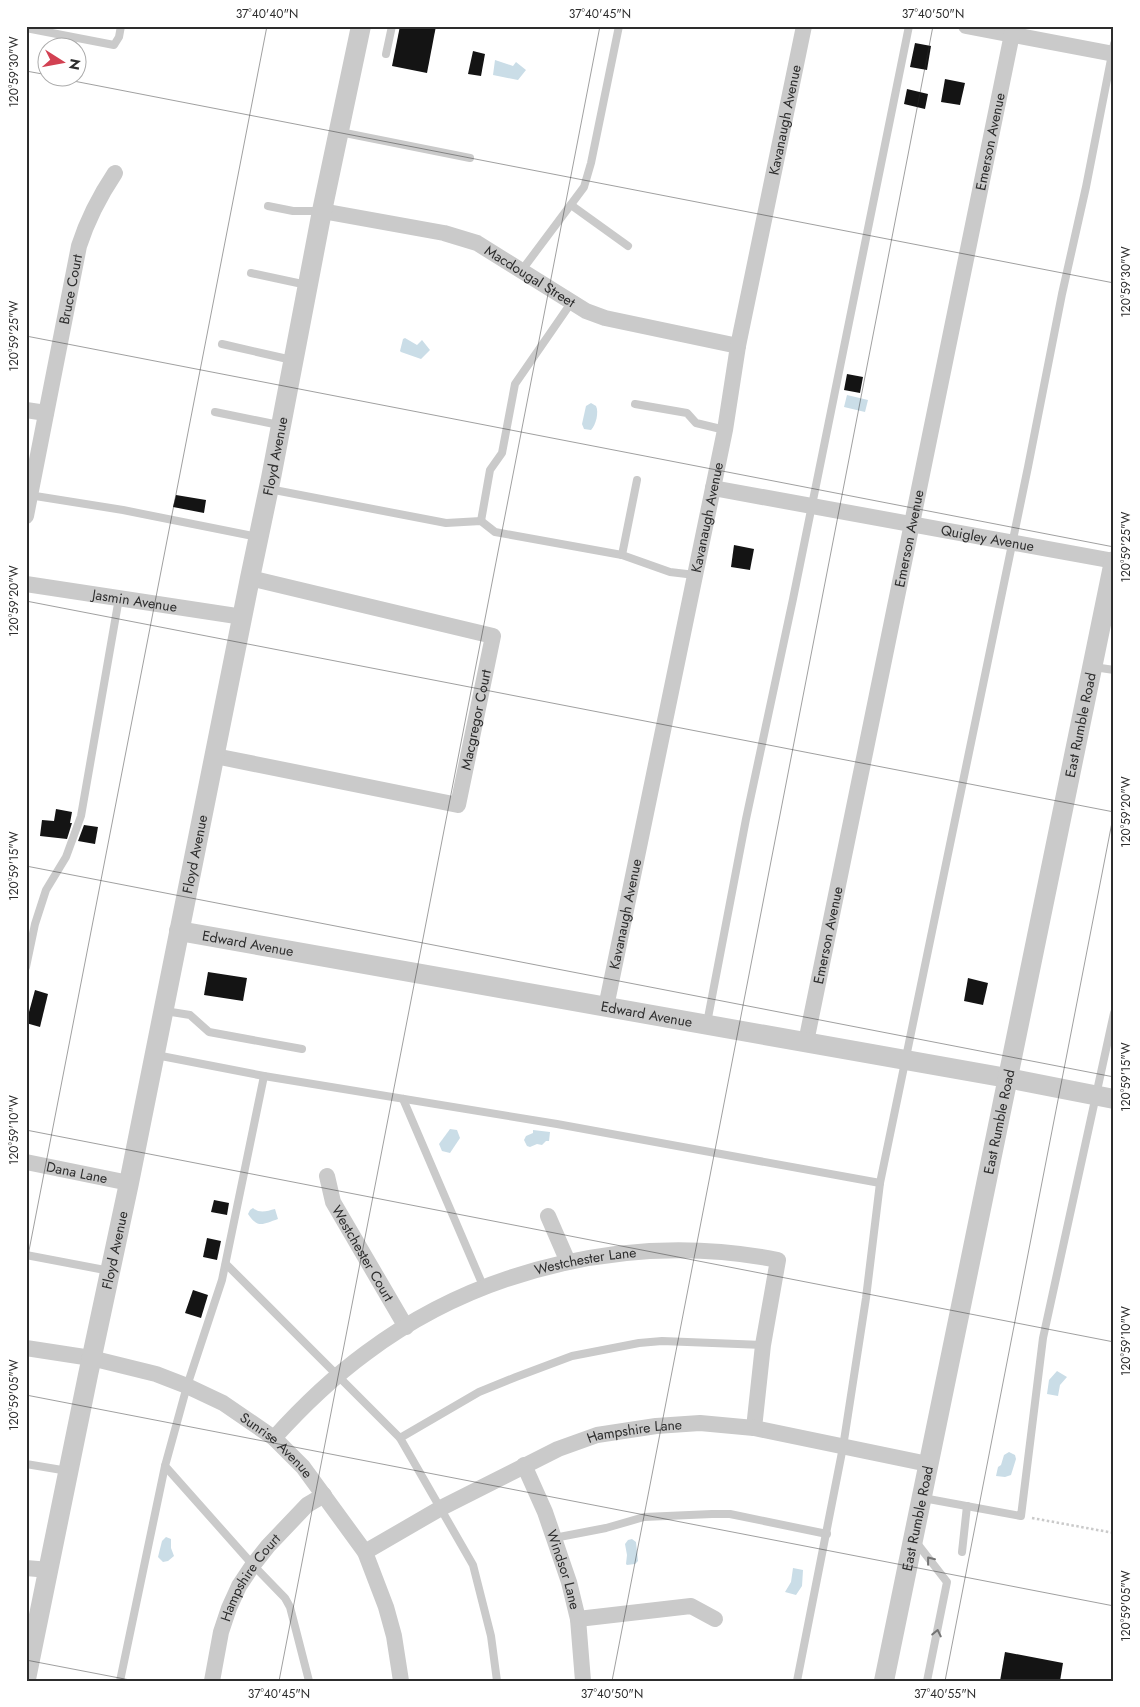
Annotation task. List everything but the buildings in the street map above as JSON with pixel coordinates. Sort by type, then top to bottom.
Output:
[{"type":"street","name":"Floyd Avenue","points":[[26,1679],[164,1011],[269,489],[307,285],[361,26]]},
{"type":"street","points":[[966,26],[1113,51]]},
{"type":"street","name":"Kavanaugh Avenue","points":[[606,1007],[725,430],[738,346],[801,27]]},
{"type":"street","name":"Emerson Avenue","points":[[806,1042],[1012,34]]},
{"type":"street","name":"Bruce Court","points":[[26,516],[28,494],[79,246],[99,196],[115,173]]},
{"type":"street","name":"Macdougal Street","points":[[322,211],[444,233],[477,243],[586,311],[605,318],[738,346]]},
{"type":"street","points":[[26,410],[46,413]]},
{"type":"street","name":"Quigley Avenue","points":[[713,488],[1114,561]]},
{"type":"street","name":"East Rumble Road","points":[[884,1681],[1114,561]]},
{"type":"street","name":"Macgregor Court","points":[[215,756],[458,805],[494,636],[250,578]]},
{"type":"street","name":"Jasmin Avenue","points":[[26,584],[243,617]]},
{"type":"street","name":"Edward Avenue","points":[[180,931],[1008,1078],[1105,1098]]},
{"type":"street","name":"Dana Lane","points":[[26,1162],[129,1183]]},
{"type":"street","name":"Westchester Court","points":[[328,1176],[333,1202],[406,1327]]},
{"type":"street","points":[[548,1216],[568,1262]]},
{"type":"street","name":"Westchester Lane","points":[[274,1438],[299,1411],[338,1375],[367,1352],[429,1312],[510,1278],[568,1262],[595,1256],[664,1250],[714,1251],[778,1260],[764,1345],[754,1428]]},
{"type":"street","name":"Sunrise Avenue","points":[[26,1348],[92,1358],[156,1374],[187,1386],[223,1404],[274,1438],[303,1467],[365,1552],[386,1606],[394,1636],[401,1681]]},
{"type":"street","name":"Hampshire Lane","points":[[365,1552],[440,1508],[524,1465],[558,1449],[597,1435],[656,1426],[700,1423],[754,1428],[928,1464]]},
{"type":"street","name":"Windsor Lane","points":[[524,1465],[545,1512],[569,1582],[578,1619],[583,1681]]},
{"type":"street","name":"Hampshire Court","points":[[212,1681],[221,1632],[229,1608],[240,1586],[268,1546],[307,1505],[324,1496]]},
{"type":"street","points":[[26,1568],[49,1570]]},
{"type":"street","points":[[578,1619],[691,1606],[715,1619]]},
{"type":"lane","points":[[26,28],[114,45],[119,37],[121,26]]},
{"type":"lane","points":[[386,54],[392,26]]},
{"type":"lane","points":[[522,270],[584,187],[591,163],[619,26]]},
{"type":"lane","points":[[707,1025],[746,819],[771,706],[908,26]]},
{"type":"lane","points":[[797,1681],[843,1447],[866,1298],[880,1183],[1113,51]]},
{"type":"lane","points":[[339,132],[470,158]]},
{"type":"lane","points":[[571,205],[628,246]]},
{"type":"lane","points":[[268,206],[293,211],[322,211]]},
{"type":"lane","points":[[251,273],[307,285]]},
{"type":"lane","points":[[480,521],[490,470],[502,453],[515,384],[571,303]]},
{"type":"lane","points":[[222,344],[294,360]]},
{"type":"lane","points":[[635,404],[686,414],[696,423],[725,430]]},
{"type":"lane","points":[[215,412],[281,426]]},
{"type":"lane","points":[[622,555],[637,480]]},
{"type":"lane","points":[[269,489],[446,523],[480,521],[495,532],[622,555],[670,572],[695,575]]},
{"type":"lane","points":[[28,494],[123,510],[258,537]]},
{"type":"lane","points":[[26,967],[35,924],[46,890],[66,857],[81,816],[119,598]]},
{"type":"lane","points":[[1092,666],[1114,670]]},
{"type":"lane","points":[[164,1011],[190,1015],[208,1032],[302,1049]]},
{"type":"lane","points":[[921,1498],[1021,1516],[1044,1338],[1105,1098],[1114,1012]]},
{"type":"lane","points":[[155,1055],[264,1076],[557,1124],[880,1183]]},
{"type":"lane","points":[[120,1681],[164,1466],[226,1264],[264,1076]]},
{"type":"lane","points":[[403,1099],[484,1288]]},
{"type":"lane","points":[[26,1255],[111,1271]]},
{"type":"lane","points":[[226,1264],[400,1438],[473,1565],[491,1636],[498,1681]]},
{"type":"lane","points":[[400,1438],[480,1392],[572,1356],[639,1343],[662,1341],[764,1345]]},
{"type":"lane","points":[[26,1464],[68,1472]]},
{"type":"lane","points":[[164,1466],[285,1598],[290,1607],[309,1681]]},
{"type":"lane","points":[[962,1552],[967,1506]]},
{"type":"lane","points":[[554,1538],[606,1528],[644,1517],[712,1514],[730,1514],[827,1534]]},
{"type":"lane","points":[[913,1538],[947,1582],[927,1681]]},
{"type":"path","points":[[1021,1516],[1114,1533]]},
{"type":"water","points":[[495,60],[513,66],[516,62],[526,70],[518,80],[493,75]]},
{"type":"water","points":[[405,338],[417,345],[422,340],[430,350],[421,359],[401,352],[403,339]]},
{"type":"water","points":[[847,395],[868,400],[865,412],[844,407]]},
{"type":"water","points":[[591,403],[596,406],[597,415],[596,422],[591,430],[584,429],[582,424],[586,406]]},
{"type":"water","points":[[450,1129],[457,1130],[460,1138],[450,1153],[442,1151],[439,1144]]},
{"type":"water","points":[[533,1130],[550,1132],[549,1141],[542,1145],[527,1146],[524,1140],[526,1136],[533,1133]]},
{"type":"water","points":[[253,1208],[261,1211],[275,1209],[278,1219],[265,1224],[255,1222],[248,1214]]},
{"type":"water","points":[[1057,1371],[1067,1377],[1060,1385],[1058,1396],[1047,1394],[1049,1380]]},
{"type":"water","points":[[1009,1452],[1015,1455],[1016,1459],[1011,1475],[1005,1477],[996,1476],[1004,1455]]},
{"type":"water","points":[[166,1537],[171,1539],[171,1548],[174,1556],[168,1561],[163,1562],[158,1557],[162,1541]]},
{"type":"water","points":[[632,1539],[636,1542],[638,1561],[635,1564],[627,1565],[625,1544],[628,1540]]},
{"type":"water","points":[[793,1568],[803,1570],[802,1586],[796,1595],[785,1592],[791,1582]]}]
